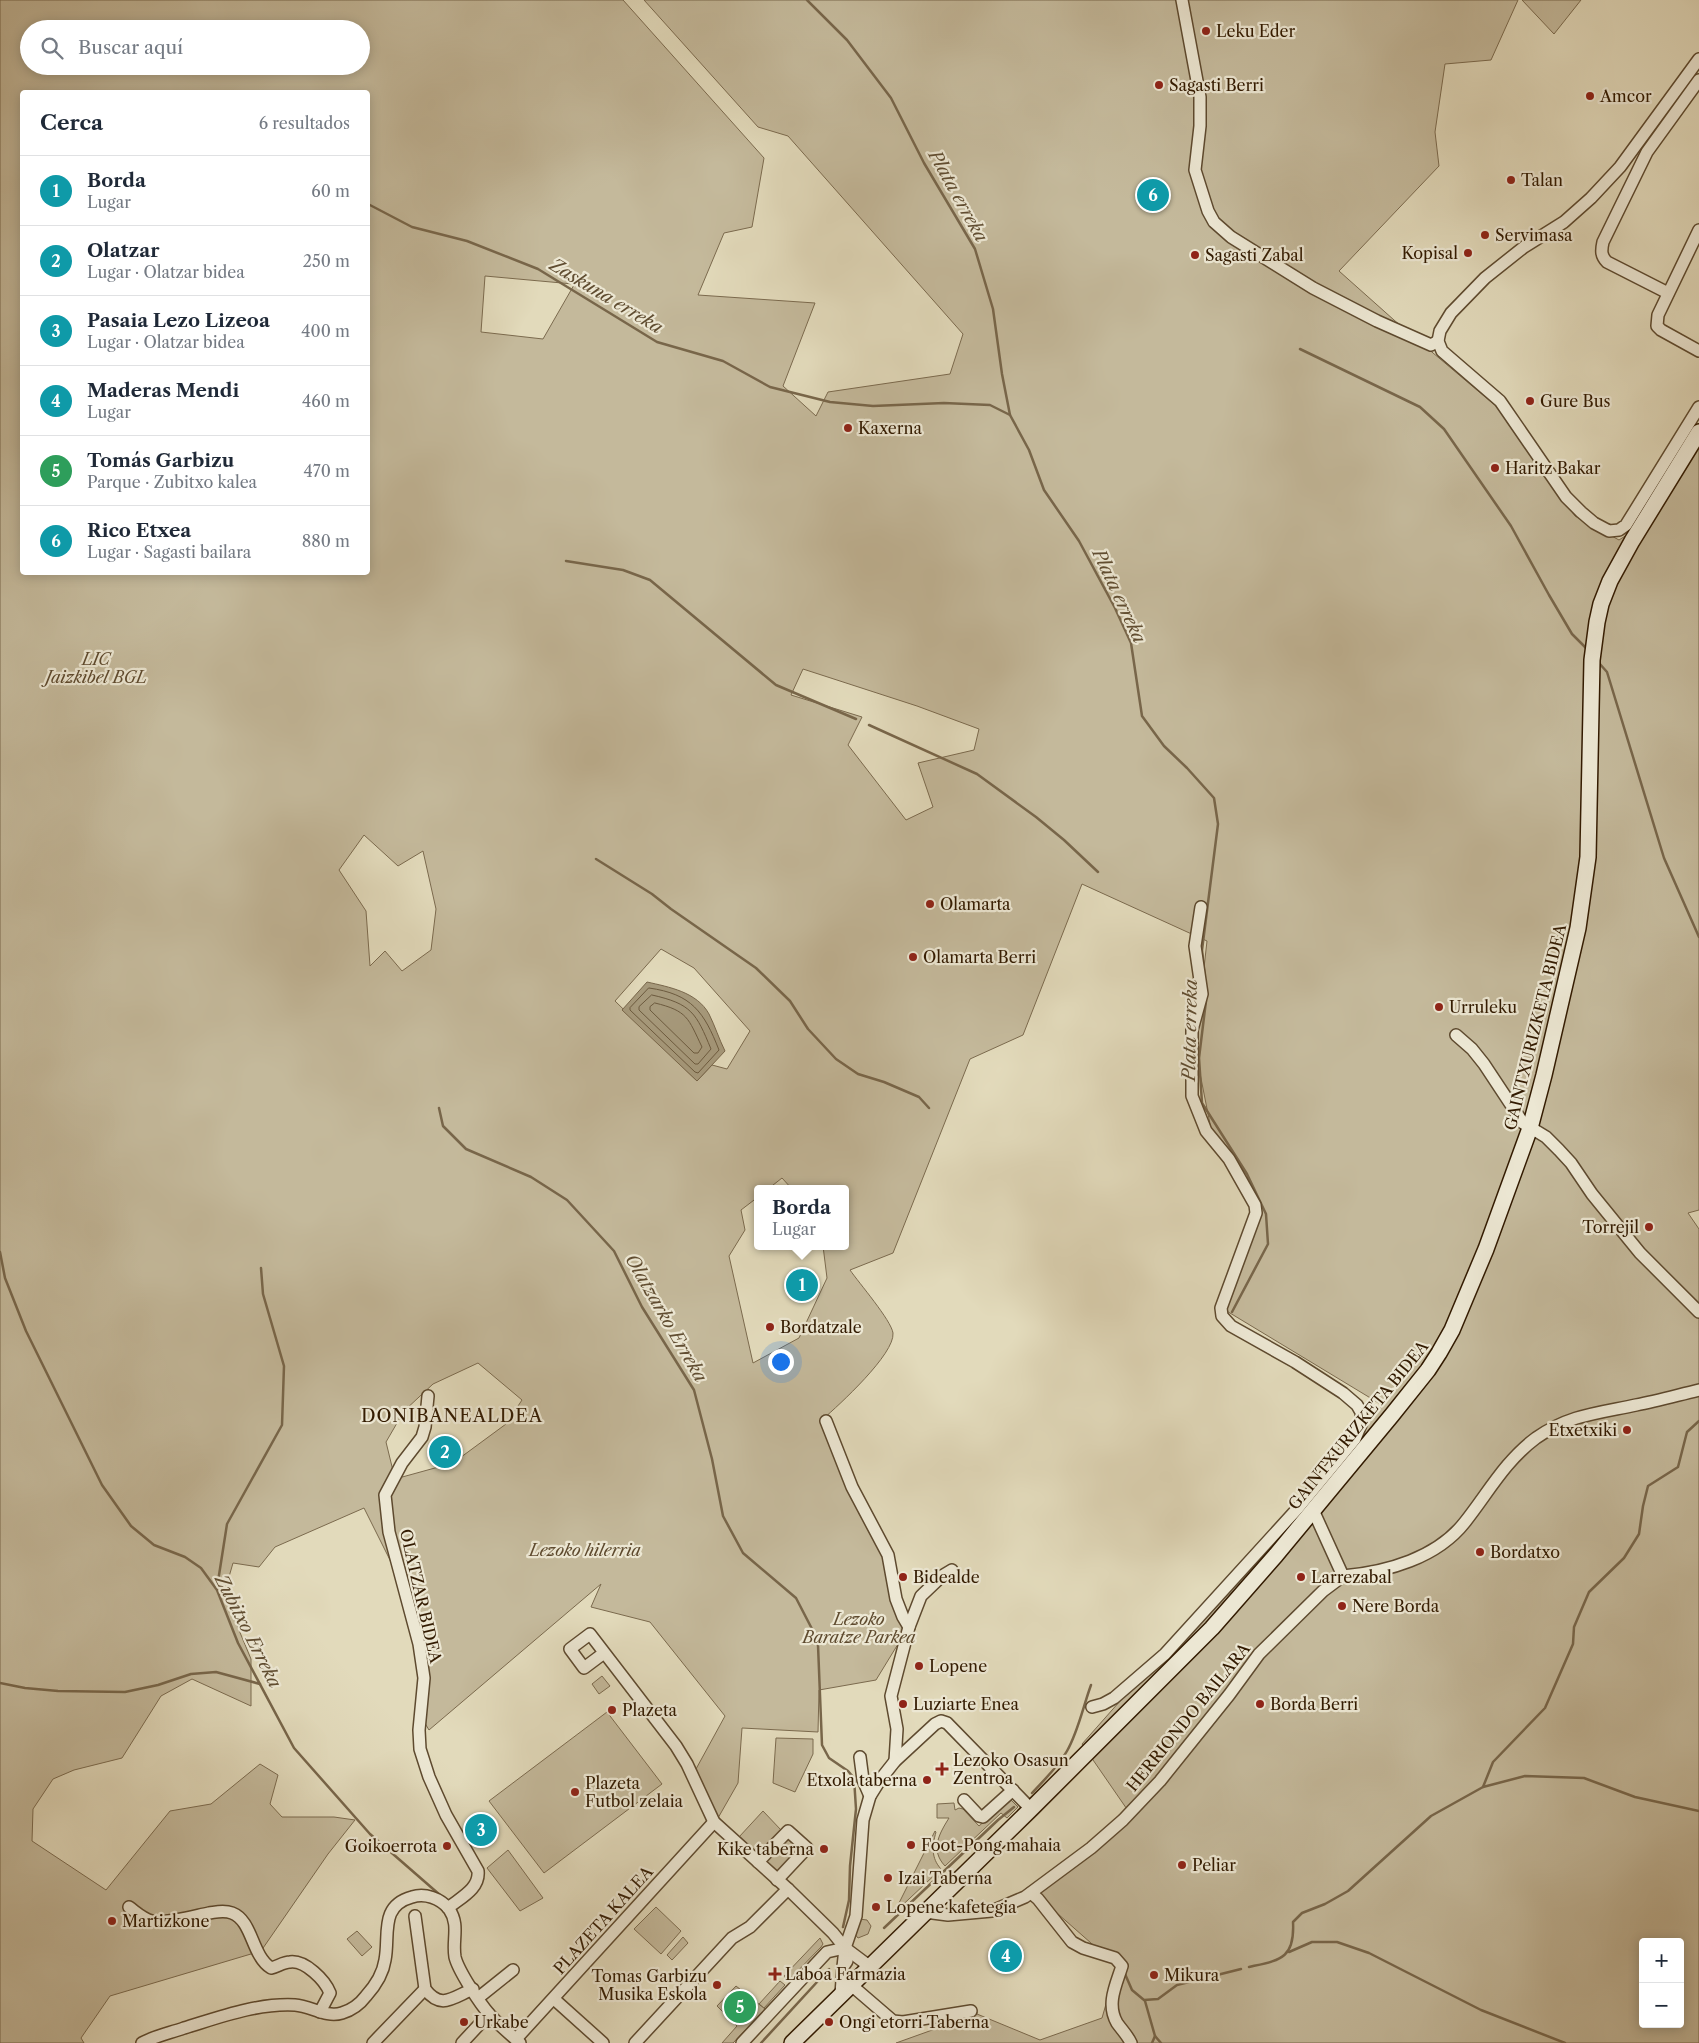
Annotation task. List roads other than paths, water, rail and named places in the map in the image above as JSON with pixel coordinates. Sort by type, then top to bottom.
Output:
[{"type":"main road","name":"GAINTXURIZKETA BIDEA","points":[[792,2043],[846,1980],[925,1912],[1212,1628],[1392,1415],[1440,1352],[1452,1330],[1486,1249],[1530,1128],[1576,937],[1588,857],[1592,660],[1596,622],[1601,604],[1632,541],[1699,432]]},
{"type":"street","points":[[1182,0],[1200,97],[1200,126],[1194,170],[1208,211],[1214,222],[1231,237],[1313,288],[1400,332],[1431,345],[1438,341]]},
{"type":"street","points":[[1699,59],[1620,168],[1564,222],[1524,247],[1485,278],[1451,313],[1440,331],[1438,341],[1442,351],[1500,401],[1566,497],[1594,523],[1609,531],[1619,530],[1626,525],[1699,407]]},
{"type":"street","points":[[1668,292],[1608,262],[1603,258],[1601,251],[1603,242],[1647,152],[1699,80]]},
{"type":"street","points":[[1699,230],[1668,292],[1658,315],[1657,326],[1699,351]]},
{"type":"street","points":[[1092,1707],[1114,1698],[1164,1654],[1298,1508],[1355,1439],[1362,1422],[1361,1412],[1357,1405],[1344,1393],[1295,1362],[1244,1335],[1231,1326],[1222,1316],[1221,1308],[1256,1213],[1255,1205],[1229,1159],[1206,1131],[1192,1096],[1192,1030],[1202,994],[1195,946],[1201,907]]},
{"type":"street","points":[[1456,1035],[1472,1049],[1484,1064],[1518,1115],[1530,1128],[1546,1137],[1571,1163],[1592,1194],[1640,1253],[1699,1312]]},
{"type":"street","name":"HERRIONDO BAILARA","points":[[925,1912],[948,1915],[992,1910],[1025,1897],[1091,1848],[1123,1820],[1160,1781],[1194,1741],[1259,1654],[1323,1591],[1343,1576],[1376,1571],[1408,1562],[1435,1550],[1446,1542],[1466,1520],[1509,1462],[1536,1438],[1556,1426],[1582,1415],[1638,1405],[1699,1390]]},
{"type":"street","name":"OLATZAR BIDEA","points":[[428,1396],[425,1428],[422,1438],[402,1463],[385,1495],[388,1532],[418,1644],[424,1678],[420,1749],[429,1777],[446,1815],[478,1871],[478,1879],[475,1886],[448,1908]]},
{"type":"street","points":[[826,1421],[852,1487],[880,1536],[888,1555],[896,1599],[909,1627]]},
{"type":"street","points":[[1313,1510],[1343,1576]]},
{"type":"street","points":[[895,1761],[897,1729],[891,1696],[909,1627],[921,1596],[942,1576],[952,1570]]},
{"type":"street","points":[[604,1653],[687,1764],[714,1822],[788,1889],[833,1933],[845,1948],[865,1962]]},
{"type":"street","points":[[971,2010],[903,2022],[893,2021],[846,1980],[845,1948],[856,1916],[863,1820],[870,1796],[895,1761],[938,1722],[945,1721],[1032,1808]]},
{"type":"street","points":[[860,1757],[863,1780],[870,1796]]},
{"type":"street","points":[[964,1800],[979,1816],[983,1817],[1013,1790]]},
{"type":"street","name":"PLAZETA KALEA","points":[[518,2041],[714,1822]]},
{"type":"street","points":[[758,1862],[788,1831],[807,1848],[778,1880]]},
{"type":"street","points":[[635,2043],[726,1944],[750,1927],[788,1889]]},
{"type":"street","points":[[1031,1893],[1038,1899],[1072,1942],[1083,1948],[1115,1958],[1122,1966],[1111,2000],[1111,2011],[1131,2043]]},
{"type":"street","points":[[142,2043],[233,2013],[254,2009],[295,2005],[320,2012],[337,2014],[357,2006],[377,1982],[385,1960],[387,1921],[398,1904],[409,1897],[422,1895],[436,1898],[448,1908],[455,1924],[454,1949],[457,1961],[489,2014],[518,2041]]},
{"type":"street","points":[[129,1907],[144,1918],[158,1922],[220,1912],[234,1914],[245,1925],[257,1955],[264,1964],[271,1968],[292,1961],[300,1963],[328,1987],[330,1993],[320,2012]]},
{"type":"street","points":[[415,1916],[425,1988],[430,1995],[440,2002],[476,1993],[513,1970]]},
{"type":"street","points":[[742,2043],[827,1952],[845,1948]]},
{"type":"street","points":[[373,2043],[425,1988]]},
{"type":"street","points":[[554,1999],[603,2043]]},
{"type":"street","points":[[462,2043],[489,2014]]},
{"type":"water","points":[[647,982],[690,996],[697,1000],[709,1014],[725,1051],[697,1081],[622,1010]]},
{"type":"waterway","name":"Plata erreka","points":[[807,0],[847,40],[891,98],[924,163],[975,249],[993,309],[1010,415],[1029,450],[1044,490],[1079,541],[1115,608],[1131,643],[1142,716],[1164,746],[1214,798],[1218,824],[1202,950],[1205,981]]},
{"type":"waterway","name":"Zaskuna erreka","points":[[370,205],[412,227],[467,241],[538,269],[657,342],[723,361],[770,387],[830,402],[873,406],[944,403],[990,405],[1010,415]]},
{"type":"waterway","points":[[1300,349],[1420,407],[1444,429],[1511,526],[1572,634],[1586,648]]},
{"type":"waterway","points":[[566,561],[623,570],[650,580],[776,685],[856,719]]},
{"type":"waterway","points":[[1599,663],[1607,672],[1664,858],[1699,937]]},
{"type":"waterway","points":[[869,725],[977,774],[1036,817],[1098,872]]},
{"type":"waterway","points":[[596,859],[652,894],[756,968],[790,1001],[808,1029],[836,1059],[858,1074],[884,1082],[919,1097],[929,1108]]},
{"type":"waterway","name":"Plata erreka","points":[[1206,1001],[1199,1058],[1202,1103],[1247,1174],[1266,1214],[1268,1244],[1232,1312]]},
{"type":"waterway","name":"Olatzarko Erreka","points":[[439,1108],[443,1126],[466,1149],[531,1177],[567,1200],[614,1251],[642,1307],[694,1390],[712,1459],[723,1516],[743,1553],[796,1598],[811,1627],[818,1645],[822,1745],[829,1758],[848,1771],[854,1778],[856,1809],[850,1866],[849,1900],[843,1927]]},
{"type":"waterway","name":"Zubitxo Erreka","points":[[0,1252],[5,1278],[26,1331],[102,1485],[131,1526],[154,1545],[185,1557],[201,1568],[217,1590],[238,1643],[294,1748],[370,1834],[440,1895]]},
{"type":"waterway","points":[[217,1588],[227,1524],[282,1425],[284,1366],[263,1294],[261,1268]]},
{"type":"waterway","points":[[1483,1787],[1493,1762],[1545,1708],[1573,1644],[1574,1627],[1589,1592],[1624,1558],[1639,1534],[1648,1486],[1678,1467],[1687,1432],[1699,1421]]},
{"type":"waterway","points":[[0,1683],[25,1688],[58,1691],[125,1692],[158,1685],[191,1674],[216,1672],[260,1684]]},
{"type":"waterway","points":[[1032,1793],[1055,1768],[1071,1744],[1091,1685]]},
{"type":"waterway","points":[[1249,1967],[1283,1956],[1291,1944],[1293,1922],[1302,1913],[1325,1904],[1348,1891],[1431,1816],[1483,1787],[1525,1776],[1584,1778],[1635,1797],[1699,1811]]},
{"type":"waterway","points":[[884,1928],[1014,1807]]},
{"type":"waterway","points":[[1289,1952],[1312,1942],[1337,1942],[1369,1953],[1481,2010],[1565,2043]]},
{"type":"waterway","name":"Zubitxo Erreka","points":[[761,2043],[829,1969]]},
{"type":"waterway","points":[[1125,1974],[1132,1990],[1144,2000],[1158,1999],[1177,1985],[1241,1969]]},
{"type":"waterway","points":[[1145,2001],[1155,2036],[1161,2043]]},
{"type":"waterway","points":[[1152,2043],[1155,2036]]},
{"type":"place","name":"Leku Eder","points":[[1206,31]]},
{"type":"place","name":"Sagasti Berri","points":[[1159,85]]},
{"type":"place","name":"Amcor","points":[[1590,96]]},
{"type":"place","name":"Talan","points":[[1511,180]]},
{"type":"place","name":"Rico Etxea","points":[[1153,195]]},
{"type":"place","name":"Servimasa","points":[[1485,235]]},
{"type":"place","name":"Kopisal","points":[[1468,253]]},
{"type":"place","name":"Sagasti Zabal","points":[[1195,255]]},
{"type":"place","name":"Gure Bus","points":[[1530,401]]},
{"type":"place","name":"Kaxerna","points":[[848,428]]},
{"type":"place","name":"Haritz Bakar","points":[[1495,468]]},
{"type":"place","name":"Olamarta","points":[[930,904]]},
{"type":"place","name":"Olamarta Berri","points":[[913,957]]},
{"type":"place","name":"Urruleku","points":[[1439,1007]]},
{"type":"place","name":"Torrejil","points":[[1649,1227]]},
{"type":"place","name":"Borda","points":[[802,1285]]},
{"type":"place","name":"Bordatzale","points":[[770,1327]]},
{"type":"place","name":"Etxetxiki","points":[[1627,1430]]},
{"type":"place","name":"Olatzar","points":[[445,1452]]},
{"type":"place","name":"Bordatxo","points":[[1480,1552]]},
{"type":"place","name":"Bidealde","points":[[903,1577]]},
{"type":"place","name":"Larrezabal","points":[[1301,1577]]},
{"type":"place","name":"Nere Borda","points":[[1342,1606]]},
{"type":"place","name":"Lopene","points":[[919,1666]]},
{"type":"place","name":"Luziarte Enea","points":[[903,1704]]},
{"type":"place","name":"Borda Berri","points":[[1260,1704]]},
{"type":"place","name":"Plazeta","points":[[612,1710]]},
{"type":"place","name":"Lezoko Osasun Zentroa","points":[[942,1769]]},
{"type":"place","name":"Etxola taberna","points":[[927,1780]]},
{"type":"place","name":"Plazeta Futbol zelaia","points":[[575,1792]]},
{"type":"place","name":"Pasaia Lezo Lizeoa","points":[[481,1830]]},
{"type":"place","name":"Foot-Pong mahaia","points":[[911,1845]]},
{"type":"place","name":"Goikoerrota","points":[[447,1846]]},
{"type":"place","name":"Kike taberna","points":[[824,1849]]},
{"type":"place","name":"Peliar","points":[[1182,1865]]},
{"type":"place","name":"Izai Taberna","points":[[888,1878]]},
{"type":"place","name":"Lopene kafetegia","points":[[876,1907]]},
{"type":"place","name":"Martizkone","points":[[112,1921]]},
{"type":"place","name":"Maderas Mendi","points":[[1006,1956]]},
{"type":"place","name":"Laboa Farmazia","points":[[775,1974]]},
{"type":"place","name":"Mikura","points":[[1154,1975]]},
{"type":"place","name":"Tomas Garbizu Musika Eskola","points":[[717,1985]]},
{"type":"place","name":"Tomás Garbizu","points":[[740,2007]]},
{"type":"place","name":"Urkabe","points":[[464,2022]]},
{"type":"place","name":"Ongi etorri Taberna","points":[[829,2022]]},
{"type":"district","name":"DONIBANEALDEA","points":[[452,1416]]},
{"type":"park label","name":"LIC Jaizkibel BGL","points":[[96,668]]},
{"type":"park label","name":"Lezoko hilerria","points":[[585,1550]]},
{"type":"park label","name":"Lezoko Baratze Parkea","points":[[859,1628]]}]
